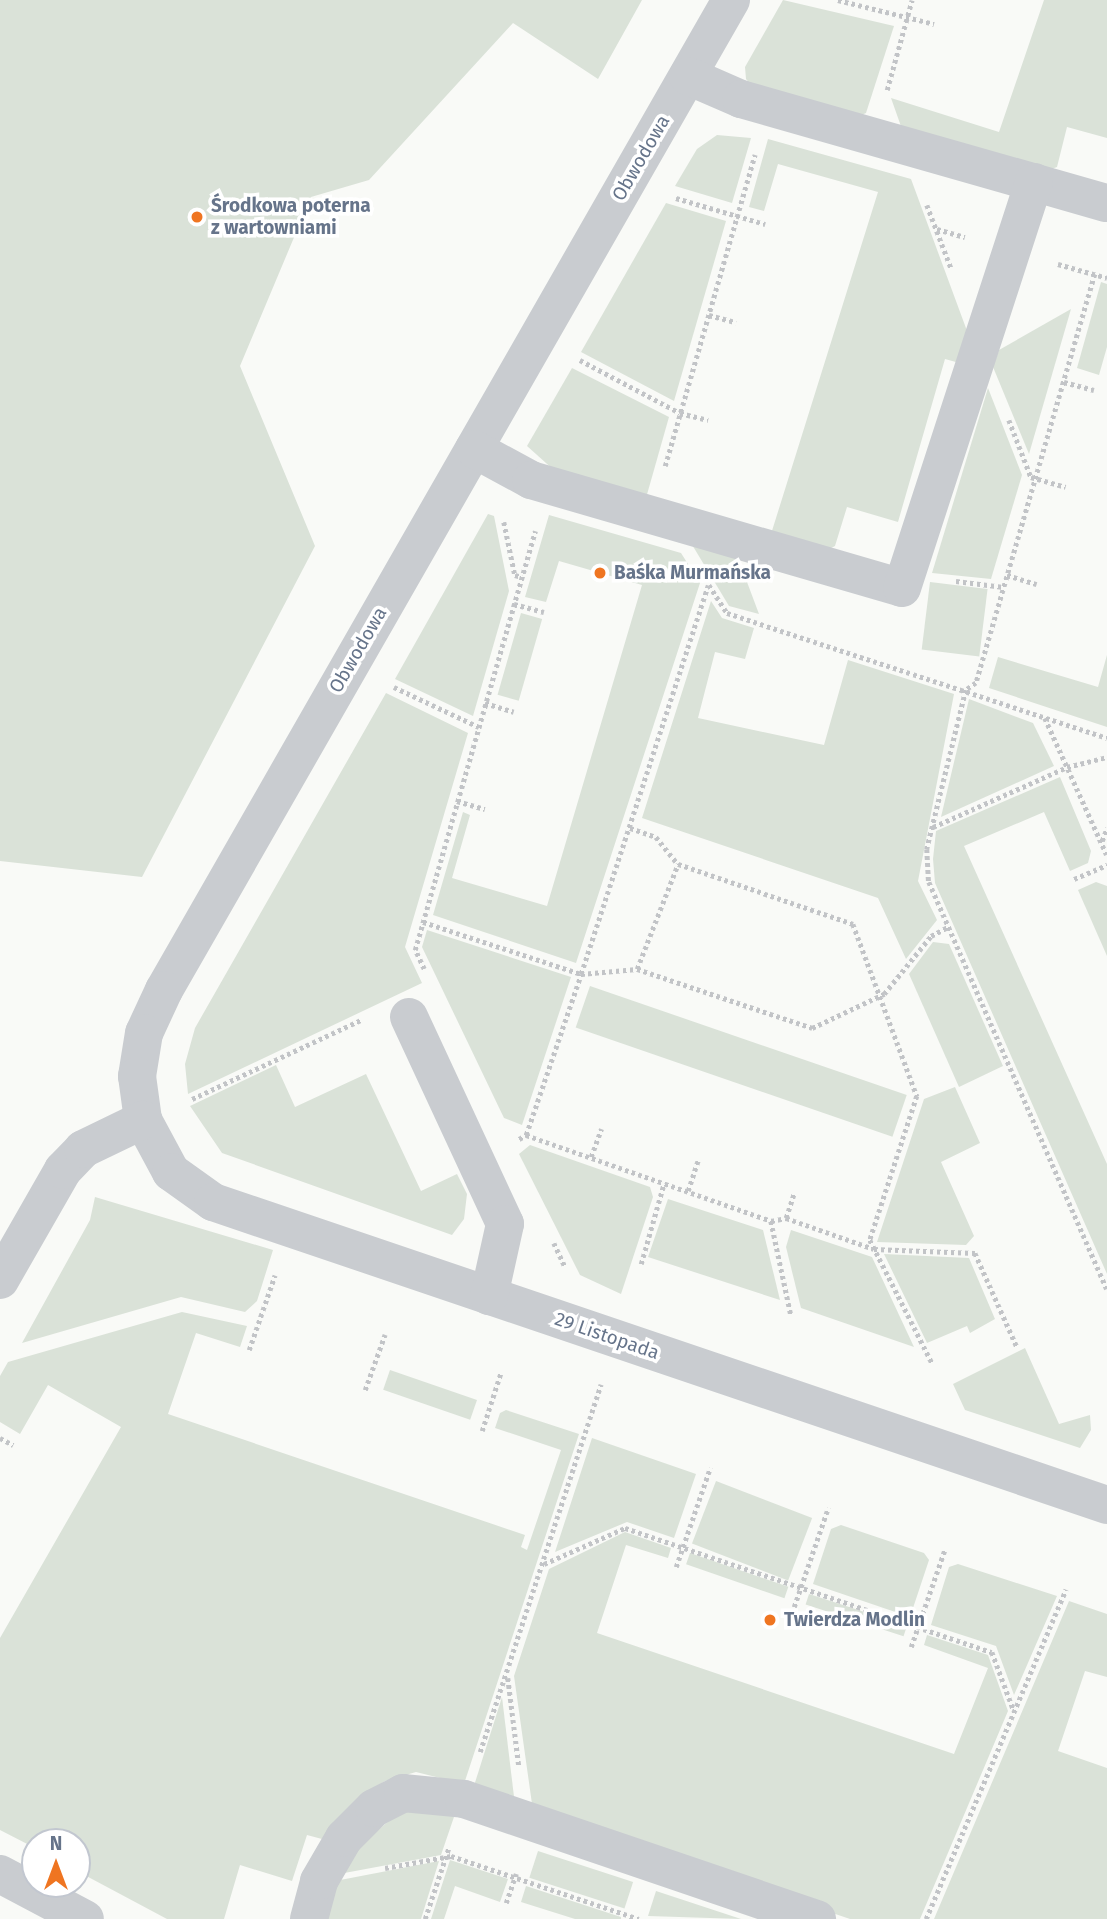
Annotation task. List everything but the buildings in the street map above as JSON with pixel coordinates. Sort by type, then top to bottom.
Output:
[{"type":"street","name":"Obwodowa","points":[[143,1120],[137,1076],[144,1033],[164,990],[731,0]]},
{"type":"street","points":[[688,76],[741,99],[1107,203]]},
{"type":"street","points":[[474,449],[531,480],[902,588],[1034,182]]},
{"type":"street","points":[[409,1017],[505,1224],[489,1296]]},
{"type":"street","points":[[0,1280],[64,1170],[83,1149],[143,1120]]},
{"type":"street","name":"29 Listopada","points":[[143,1120],[171,1172],[214,1202],[1107,1505]]},
{"type":"street","points":[[309,1919],[319,1881],[344,1838],[374,1808],[403,1793],[464,1799],[817,1919]]},
{"type":"street","points":[[0,1874],[85,1919]]},
{"type":"path","points":[[838,0],[934,24]]},
{"type":"path","points":[[874,137],[912,0]]},
{"type":"path","points":[[664,470],[758,144]]},
{"type":"path","points":[[661,194],[765,224]]},
{"type":"path","points":[[924,196],[954,276]]},
{"type":"path","points":[[1095,274],[976,683],[967,690],[933,828],[929,882],[1107,1289]]},
{"type":"path","points":[[709,315],[736,322]]},
{"type":"path","points":[[981,346],[1036,479]]},
{"type":"path","points":[[570,355],[680,414],[708,420]]},
{"type":"path","points":[[1064,382],[1094,390]]},
{"type":"path","points":[[1036,479],[1066,487]]},
{"type":"path","points":[[502,514],[515,575],[522,577]]},
{"type":"path","points":[[417,944],[539,518]]},
{"type":"path","points":[[703,575],[727,613],[1107,738]]},
{"type":"path","points":[[1007,575],[1037,584]]},
{"type":"path","points":[[507,1145],[526,1135],[582,974],[709,584]]},
{"type":"path","points":[[514,604],[544,612]]},
{"type":"path","points":[[383,682],[479,727]]},
{"type":"path","points":[[485,703],[514,712]]},
{"type":"path","points":[[1045,717],[1107,855]]},
{"type":"path","points":[[933,828],[1067,767],[1107,757]]},
{"type":"path","points":[[457,801],[485,809]]},
{"type":"path","points":[[629,828],[656,837],[678,864],[853,925],[884,995],[917,1096],[870,1240],[932,1363]]},
{"type":"path","points":[[1101,842],[1107,828]]},
{"type":"path","points":[[637,969],[678,864]]},
{"type":"path","points":[[1074,879],[1107,865]]},
{"type":"path","points":[[423,922],[582,974],[637,969],[812,1028],[884,995],[931,936],[948,927]]},
{"type":"path","points":[[183,1103],[370,1016]]},
{"type":"path","points":[[591,1157],[601,1129]]},
{"type":"path","points":[[526,1135],[771,1221],[786,1218],[874,1249],[975,1253],[1017,1347]]},
{"type":"path","points":[[688,1191],[698,1161]]},
{"type":"path","points":[[641,1264],[664,1183]]},
{"type":"path","points":[[786,1218],[794,1194]]},
{"type":"path","points":[[771,1221],[791,1315]]},
{"type":"path","points":[[249,1350],[278,1266]]},
{"type":"path","points":[[365,1391],[385,1334]]},
{"type":"path","points":[[482,1431],[501,1372]]},
{"type":"path","points":[[425,1919],[603,1379]]},
{"type":"path","points":[[0,1438],[13,1445]]},
{"type":"path","points":[[676,1567],[710,1468]]},
{"type":"path","points":[[794,1607],[828,1508]]},
{"type":"path","points":[[543,1564],[625,1528],[992,1652],[1014,1711]]},
{"type":"path","points":[[911,1647],[945,1549]]},
{"type":"path","points":[[926,1919],[1066,1589]]},
{"type":"path","points":[[319,1881],[446,1856],[639,1919]]},
{"type":"shaded area","points":[[0,0],[642,0],[598,79],[513,23],[369,180],[311,197],[240,366],[315,546],[142,877],[0,861]]},
{"type":"shaded area","points":[[783,0],[894,26],[866,113],[855,118],[753,88],[746,79],[745,67]]},
{"type":"shaded area","points":[[1044,0],[1107,0],[1107,138],[1067,127],[1057,167],[1046,171],[903,132],[891,98],[999,132]]},
{"type":"shaded area","points":[[717,135],[751,138],[732,203],[675,186],[697,149]]},
{"type":"shaded area","points":[[768,139],[911,179],[970,339],[963,364],[945,359],[898,522],[847,507],[835,546],[825,551],[771,534],[878,192],[778,164],[764,211],[749,207]]},
{"type":"shaded area","points":[[666,203],[726,221],[674,401],[581,352]]},
{"type":"shaded area","points":[[1101,282],[1107,284],[1107,347],[1099,375],[1077,368]]},
{"type":"shaded area","points":[[1071,309],[1029,454],[993,367],[999,350]]},
{"type":"shaded area","points":[[572,368],[669,417],[646,498],[556,472],[527,446]]},
{"type":"shaded area","points":[[988,388],[1022,475],[991,579],[932,573]]},
{"type":"shaded area","points":[[488,514],[494,516],[509,591],[473,716],[395,679]]},
{"type":"shaded area","points":[[549,515],[681,553],[700,583],[576,963],[433,915],[463,812],[470,815],[452,878],[547,906],[642,585],[559,561],[546,602],[525,597]]},
{"type":"shaded area","points":[[691,543],[738,558],[759,614],[729,606]]},
{"type":"shaded area","points":[[930,582],[988,589],[979,657],[922,649]]},
{"type":"shaded area","points":[[711,601],[722,618],[754,628],[745,659],[715,652],[698,718],[824,745],[848,660],[954,694],[918,881],[937,920],[906,959],[878,898],[642,818]]},
{"type":"shaded area","points":[[521,613],[542,619],[519,701],[498,695]]},
{"type":"shaded area","points":[[1107,655],[1107,727],[989,688],[998,657],[1098,687]]},
{"type":"shaded area","points":[[386,693],[468,733],[405,947],[422,983],[188,1094],[185,1064],[195,1028]]},
{"type":"shaded area","points":[[969,699],[1033,723],[1054,766],[941,817]]},
{"type":"shaded area","points":[[1060,777],[1091,851],[1088,863],[1070,871],[1044,812],[964,846],[1107,1164],[1107,1274],[935,883],[933,859],[936,831]]},
{"type":"shaded area","points":[[1096,882],[1107,886],[1107,956],[1078,890]]},
{"type":"shaded area","points":[[427,930],[571,977],[522,1125],[504,1118],[422,947]]},
{"type":"shaded area","points":[[933,942],[949,944],[1003,1066],[959,1087],[909,974]]},
{"type":"shaded area","points":[[590,986],[907,1095],[892,1137],[576,1028]]},
{"type":"shaded area","points":[[276,1065],[295,1107],[366,1074],[421,1191],[457,1174],[467,1194],[464,1219],[452,1235],[222,1153],[190,1106]]},
{"type":"shaded area","points":[[955,1087],[980,1143],[941,1162],[974,1236],[966,1245],[877,1242],[924,1099]]},
{"type":"shaded area","points":[[530,1145],[650,1187],[653,1197],[621,1294],[580,1275],[519,1154]]},
{"type":"shaded area","points":[[95,1197],[273,1250],[257,1301],[245,1312],[181,1297],[22,1343],[90,1220]]},
{"type":"shaded area","points":[[668,1199],[763,1230],[780,1300],[648,1257]]},
{"type":"shaded area","points":[[791,1230],[872,1257],[914,1347],[801,1308],[786,1247]]},
{"type":"shaded area","points":[[884,1254],[969,1258],[995,1319],[970,1333],[967,1326],[927,1343]]},
{"type":"shaded area","points":[[182,1312],[247,1326],[240,1347],[196,1333],[168,1414],[525,1535],[521,1547],[527,1550],[561,1450],[495,1428],[500,1413],[506,1410],[579,1434],[464,1784],[416,1772],[385,1781],[356,1800],[322,1839],[307,1835],[292,1881],[240,1865],[224,1919],[167,1919],[91,1878],[91,1828],[21,1828],[21,1841],[0,1830],[0,1638],[121,1427],[48,1385],[20,1434],[0,1422],[0,1376],[8,1362]]},
{"type":"shaded area","points":[[1025,1348],[1059,1424],[1090,1415],[1091,1430],[1080,1448],[965,1410],[953,1384]]},
{"type":"shaded area","points":[[390,1370],[477,1400],[470,1420],[383,1390]]},
{"type":"shaded area","points":[[592,1438],[696,1474],[674,1538],[627,1522],[555,1552]]},
{"type":"shaded area","points":[[716,1481],[812,1518],[788,1580],[692,1544]]},
{"type":"shaded area","points":[[841,1525],[924,1553],[929,1560],[910,1617],[813,1584],[831,1529]]},
{"type":"shaded area","points":[[625,1532],[671,1548],[668,1558],[626,1545],[597,1633],[954,1754],[988,1668],[924,1645],[927,1635],[988,1655],[1008,1711],[920,1919],[850,1919],[533,1811],[514,1676],[549,1569]]},
{"type":"shaded area","points":[[690,1553],[788,1587],[784,1598],[686,1564]]},
{"type":"shaded area","points":[[958,1564],[1057,1596],[1014,1695],[996,1646],[931,1625],[949,1567]]},
{"type":"shaded area","points":[[809,1594],[907,1626],[904,1636],[806,1604]]},
{"type":"shaded area","points":[[1069,1601],[1107,1614],[1107,1677],[1085,1671],[1058,1751],[1107,1768],[1107,1919],[934,1919]]},
{"type":"shaded area","points":[[502,1697],[515,1805],[473,1789]]},
{"type":"shaded area","points":[[405,1807],[455,1814],[441,1855],[339,1874],[347,1857]]},
{"type":"shaded area","points":[[538,1851],[633,1882],[624,1909],[529,1878]]},
{"type":"shaded area","points":[[450,1860],[508,1879],[500,1902],[455,1886],[444,1919],[431,1919]]},
{"type":"shaded area","points":[[439,1861],[421,1919],[324,1919],[335,1881]]},
{"type":"shaded area","points":[[526,1886],[621,1919],[575,1919],[521,1902]]},
{"type":"shaded area","points":[[656,1891],[741,1919],[648,1916]]},
{"type":"place","name":"Środkowa poterna z wartowniami","points":[[197,217]]},
{"type":"place","name":"Baśka Murmańska","points":[[600,573]]},
{"type":"place","name":"Twierdza Modlin","points":[[770,1620]]}]
